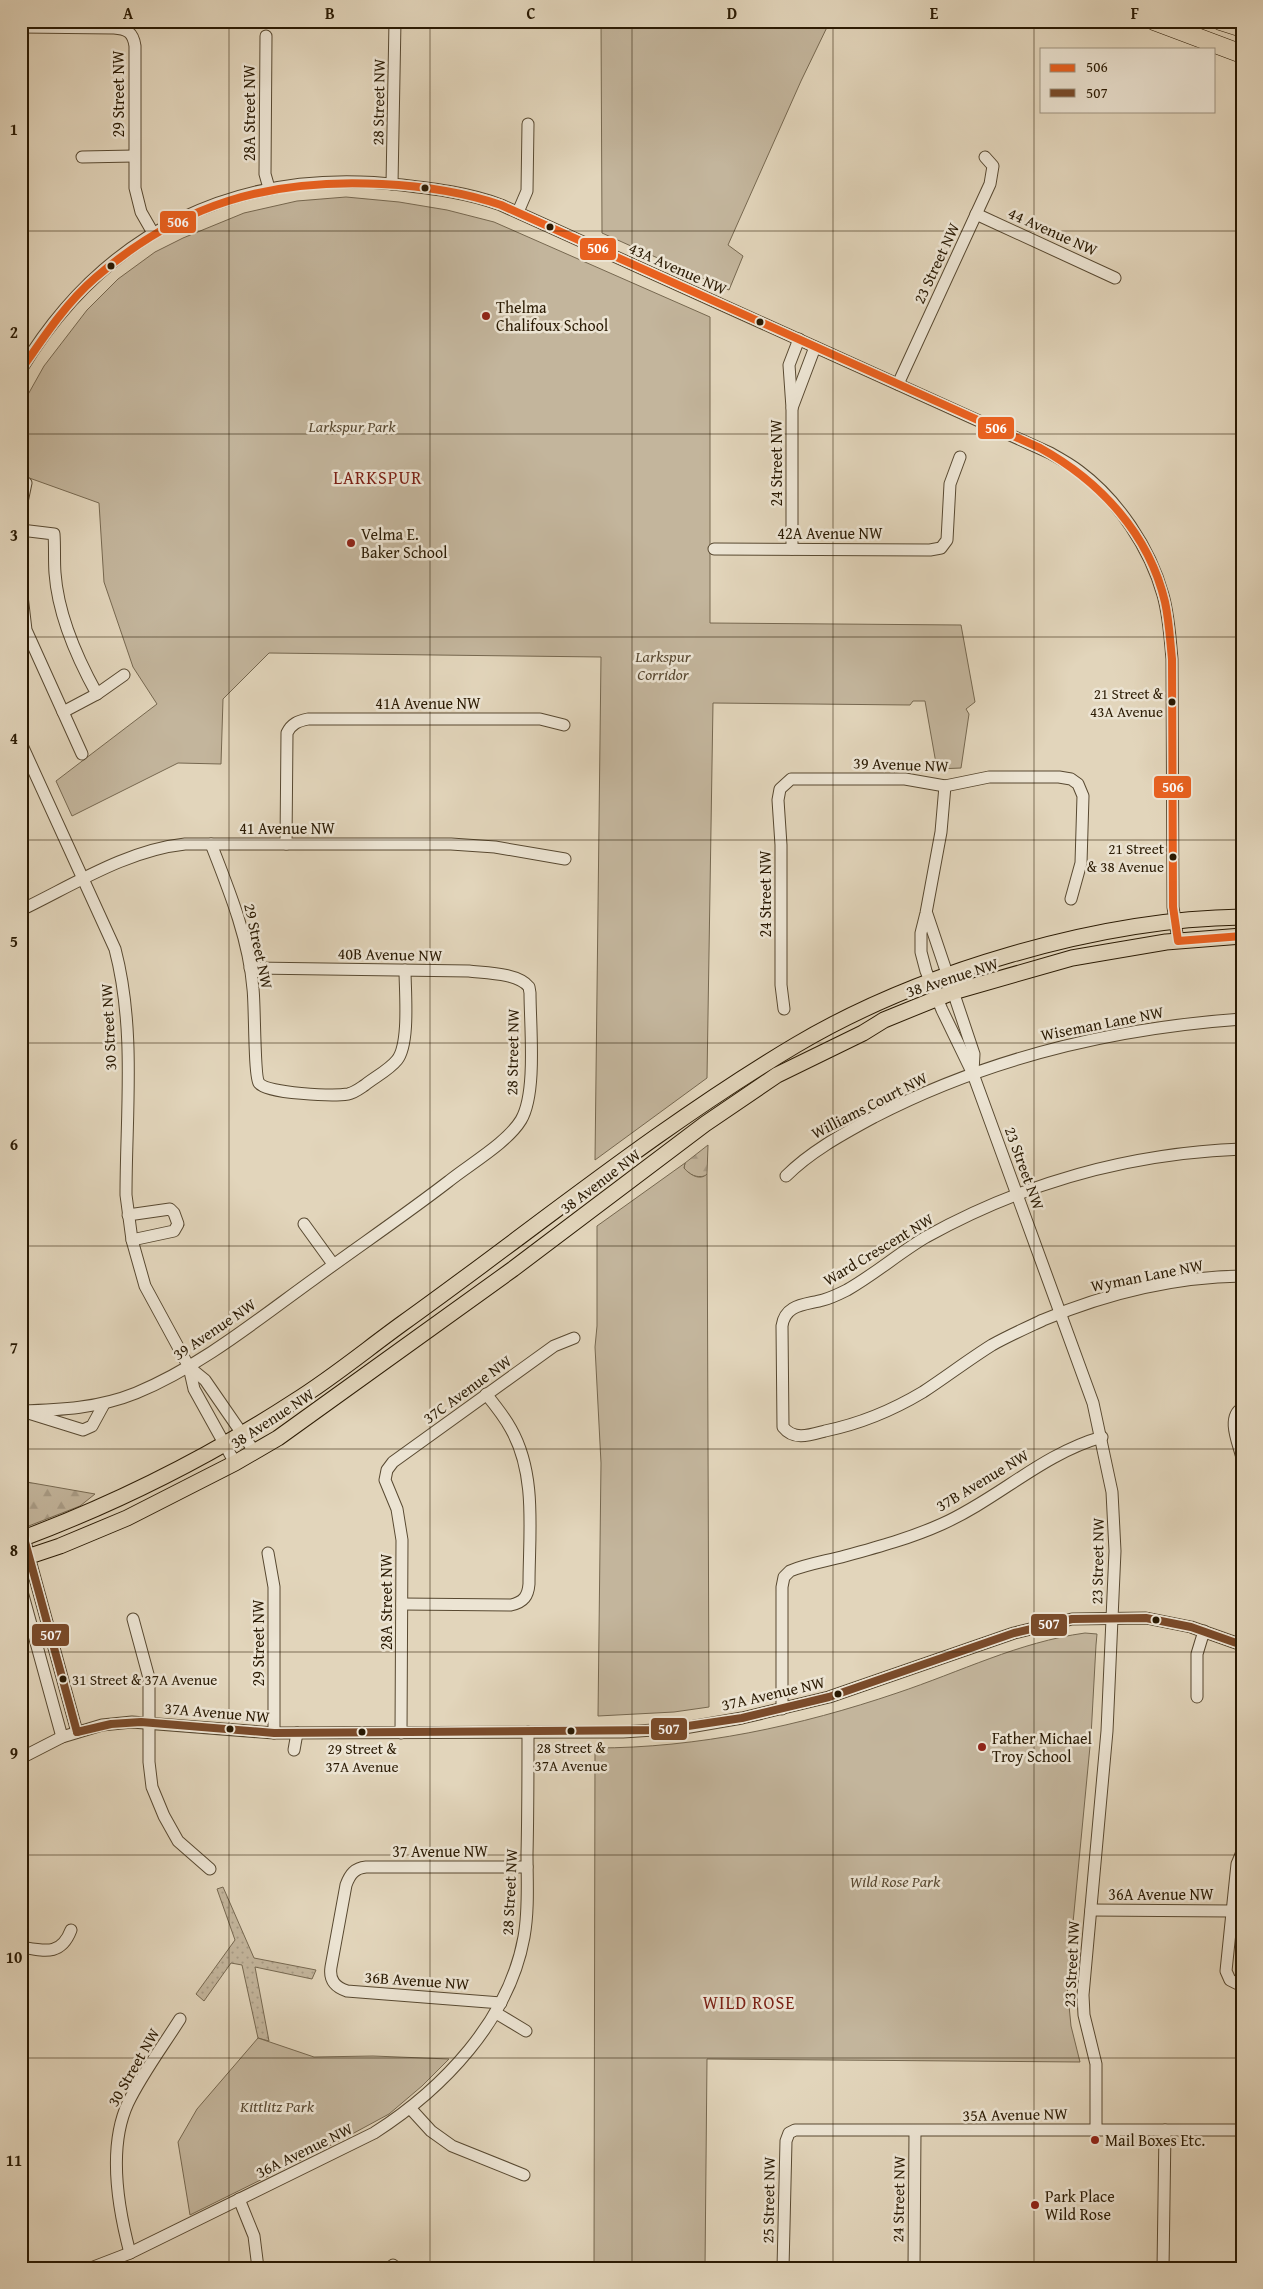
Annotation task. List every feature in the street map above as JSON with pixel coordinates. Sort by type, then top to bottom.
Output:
[{"type":"highway","points":[[1154,21],[1242,54]]},
{"type":"highway","points":[[1220,21],[1242,28]]},
{"type":"main road","name":"38 Avenue NW","points":[[22,1539],[101,1508],[151,1484],[297,1400],[495,1257],[644,1145],[720,1093],[798,1044],[859,1013],[930,982],[1066,940],[1175,922],[1242,917]]},
{"type":"main road","name":"38 Avenue NW","points":[[25,1558],[60,1546],[127,1518],[235,1463],[278,1438],[456,1310],[754,1089],[777,1075],[863,1033],[884,1020],[953,992],[1072,958],[1178,941],[1242,936]]},
{"type":"street","name":"28 Street NW","points":[[392,184],[395,21]]},
{"type":"street","name":"29 Street NW","points":[[21,27],[114,28],[131,32],[135,46],[134,156],[137,200],[153,234]]},
{"type":"street","name":"28A Street NW","points":[[266,36],[265,174],[269,188]]},
{"type":"street","points":[[518,212],[527,191],[528,124]]},
{"type":"street","name":"29 Street NW","points":[[82,156],[134,156]]},
{"type":"street","name":"23 Street NW","points":[[898,384],[976,214],[994,170],[991,162],[985,157]]},
{"type":"street","name":"43A Avenue NW","points":[[21,370],[40,340],[73,299],[114,261],[153,234],[211,205],[269,188],[339,181],[392,184],[471,195],[518,212],[1050,453],[1078,470],[1112,502],[1148,556],[1163,594],[1169,624],[1172,659],[1173,907],[1178,941]]},
{"type":"street","name":"44 Avenue NW","points":[[976,214],[1115,278]]},
{"type":"street","name":"24 Street NW","points":[[792,549],[792,408],[789,365],[798,339]]},
{"type":"street","name":"24 Street NW","points":[[792,408],[815,347]]},
{"type":"street","name":"42A Avenue NW","points":[[714,548],[930,550],[945,545],[948,534],[950,484],[960,457]]},
{"type":"street","points":[[21,507],[26,483]]},
{"type":"street","points":[[21,530],[54,534],[55,573],[60,601],[84,670],[97,694]]},
{"type":"street","points":[[21,587],[24,631],[64,712],[82,754]]},
{"type":"street","points":[[64,712],[97,694],[124,675]]},
{"type":"street","name":"41A Avenue NW","points":[[286,844],[287,737],[292,725],[308,719],[540,719],[564,725]]},
{"type":"street","name":"30 Street NW","points":[[21,742],[26,768],[83,880],[115,949],[126,1001],[128,1026],[128,1214],[132,1240],[145,1286],[189,1367],[194,1389],[235,1463]]},
{"type":"street","name":"39 Avenue NW","points":[[786,782],[801,778],[905,779],[945,786],[976,779],[1015,776],[1066,778],[1074,781],[1082,791],[1082,853],[1080,873],[1071,899]]},
{"type":"street","name":"24 Street NW","points":[[784,1009],[781,985],[781,845],[778,800],[780,789],[786,782]]},
{"type":"street","name":"23 Street NW","points":[[945,786],[941,832],[920,940],[923,961],[950,1031],[973,1074],[1094,1404],[1110,1477],[1114,1516],[1113,1617],[1105,1763],[1083,2005],[1096,2064],[1096,2130]]},
{"type":"street","name":"29 Street NW","points":[[211,844],[239,920],[250,968],[256,1032],[256,1070],[257,1079],[263,1087],[276,1091],[350,1093],[390,1066],[403,1050],[405,970]]},
{"type":"street","name":"41 Avenue NW","points":[[21,910],[133,857],[153,850],[174,846],[211,844],[470,845],[566,859]]},
{"type":"street","name":"23 Street NW","points":[[926,913],[974,1054],[973,1074]]},
{"type":"street","name":"40B Avenue NW","points":[[250,968],[483,972],[514,978],[527,984]]},
{"type":"street","name":"28 Street NW","points":[[521,1119],[526,1107],[530,1084],[530,993],[527,984]]},
{"type":"street","name":"Wiseman Lane NW","points":[[973,1074],[1031,1055],[1102,1037],[1160,1027],[1242,1019]]},
{"type":"street","name":"Williams Court NW","points":[[786,1176],[803,1159],[864,1123],[931,1090],[973,1074]]},
{"type":"street","name":"39 Avenue NW","points":[[22,1411],[72,1409],[104,1404],[155,1385],[189,1367],[423,1200],[498,1143],[515,1128],[521,1119]]},
{"type":"street","name":"Ward Crescent NW","points":[[1061,1313],[1001,1340],[924,1391],[868,1419],[805,1436],[792,1435],[783,1427],[782,1326],[785,1314],[789,1310],[838,1295],[927,1236],[1017,1194],[1067,1177],[1114,1165],[1179,1154],[1242,1149]]},
{"type":"street","points":[[128,1214],[170,1209],[174,1213],[178,1224],[174,1231],[132,1240]]},
{"type":"street","points":[[304,1224],[333,1264]]},
{"type":"street","name":"Wyman Lane NW","points":[[1061,1313],[1098,1300],[1149,1288],[1196,1280],[1242,1276]]},
{"type":"street","name":"37C Avenue NW","points":[[385,1475],[393,1462],[486,1394],[554,1346],[574,1338]]},
{"type":"street","points":[[21,1353],[22,1411],[83,1430],[92,1426],[104,1404]]},
{"type":"street","name":"30 Street NW","points":[[189,1367],[206,1380],[243,1432],[254,1451]]},
{"type":"street","points":[[402,1604],[512,1604],[525,1599],[529,1584],[529,1490],[526,1469],[512,1429],[486,1394]]},
{"type":"street","points":[[1239,1410],[1234,1422],[1242,1458]]},
{"type":"street","name":"37B Avenue NW","points":[[782,1709],[782,1587],[784,1578],[790,1571],[883,1546],[943,1524],[1002,1491],[1056,1454],[1074,1445],[1102,1437]]},
{"type":"street","name":"28A Street NW","points":[[385,1475],[386,1485],[397,1509],[402,1530],[401,1733]]},
{"type":"street","points":[[22,1539],[25,1558],[77,1732]]},
{"type":"street","name":"29 Street NW","points":[[268,1553],[274,1587],[274,1733]]},
{"type":"street","points":[[21,1588],[62,1736]]},
{"type":"street","name":"37A Avenue NW","points":[[21,1758],[62,1736],[111,1724],[150,1722],[274,1733],[661,1730],[703,1725],[782,1709],[876,1682],[1029,1628],[1072,1619],[1146,1618],[1204,1631],[1241,1642]]},
{"type":"street","points":[[133,1619],[148,1671],[150,1772],[158,1805],[178,1841],[210,1869]]},
{"type":"street","points":[[1197,1697],[1197,1654],[1204,1631]]},
{"type":"street","name":"28 Street NW","points":[[498,2008],[515,1968],[524,1939],[527,1909],[528,1732]]},
{"type":"street","points":[[294,1750],[297,1733]]},
{"type":"street","points":[[1242,1852],[1237,1864],[1226,1971],[1230,1980],[1242,1986]]},
{"type":"street","name":"37 Avenue NW","points":[[333,1983],[330,1975],[331,1967],[346,1885],[354,1871],[366,1867],[527,1867]]},
{"type":"street","name":"36A Avenue NW","points":[[1091,1910],[1231,1911]]},
{"type":"street","points":[[21,1947],[54,1950],[63,1946],[71,1930]]},
{"type":"street","name":"36B Avenue NW","points":[[333,1983],[347,1991],[498,2008]]},
{"type":"street","points":[[498,2008],[526,2030]]},
{"type":"street","name":"36A Avenue NW","points":[[91,2268],[118,2263],[130,2253],[367,2136],[410,2108],[462,2057],[486,2028],[498,2008]]},
{"type":"street","name":"30 Street NW","points":[[130,2253],[125,2236],[117,2168],[116,2146],[118,2132],[134,2091],[180,2019]]},
{"type":"street","points":[[410,2108],[431,2131],[452,2146],[524,2175]]},
{"type":"street","name":"35A Avenue NW","points":[[789,2133],[796,2130],[1242,2130]]},
{"type":"street","points":[[1163,2268],[1165,2130]]},
{"type":"street","name":"24 Street NW","points":[[914,2268],[915,2131]]},
{"type":"street","name":"25 Street NW","points":[[783,2268],[786,2141],[789,2133]]},
{"type":"street","points":[[239,2199],[254,2236],[258,2268]]},
{"type":"green space","points":[[601,21],[830,21],[801,81],[728,245],[743,256],[729,290],[602,233]]},
{"type":"green space","name":"Larkspur Park","points":[[346,197],[399,202],[447,210],[494,222],[710,317],[710,623],[961,625],[975,702],[966,709],[969,714],[961,768],[937,769],[925,701],[913,701],[910,705],[713,703],[707,1078],[595,1160],[601,657],[269,653],[223,699],[221,764],[178,763],[72,816],[56,781],[157,704],[133,667],[104,582],[99,503],[21,475],[21,407],[44,366],[87,310],[118,279],[155,252],[183,238],[244,213],[297,201]]},
{"type":"green space","points":[[708,1145],[707,1174],[699,1177],[691,1174],[684,1168],[685,1163]]},
{"type":"green space","points":[[685,1163],[684,1168],[692,1175],[701,1177],[707,1174],[709,1707],[674,1712],[598,1716],[601,1463],[595,1347],[597,1326],[597,1226]]},
{"type":"green space","points":[[21,1481],[95,1494],[80,1506],[21,1529]]},
{"type":"green space","name":"Wild Rose Park","points":[[1085,1633],[1097,1634],[1091,1736],[1067,1985],[1071,2026],[1080,2062],[707,2059],[705,2268],[594,2268],[595,1748],[672,1744],[748,1733],[786,1725],[823,1716],[897,1693],[1013,1650],[1061,1637]]},
{"type":"green space","points":[[223,1887],[254,1958],[316,1970],[312,1979],[255,1967],[269,2041],[258,2038],[242,1965],[231,1963],[204,2001],[196,1994],[235,1940],[217,1889]]},
{"type":"green space","name":"Kittlitz Park","points":[[258,2038],[314,2057],[373,2056],[449,2059],[422,2086],[389,2114],[190,2215],[178,2142],[197,2109]]},
{"type":"transit line","name":"506","points":[[21,370],[64,310],[95,278],[127,252],[160,231],[193,214],[228,201],[264,192],[301,186],[341,183],[397,185],[457,193],[501,205],[1040,448],[1083,476],[1119,512],[1147,554],[1165,602],[1172,659],[1173,907],[1178,941],[1242,936]]},
{"type":"transit line","name":"507","points":[[24,1538],[77,1732]]},
{"type":"transit line","name":"507","points":[[77,1732],[111,1724],[141,1722],[274,1733],[661,1730],[742,1718],[829,1697],[1014,1633],[1072,1619],[1146,1618],[1191,1627],[1242,1645]]},
{"type":"place","name":"Thelma Chalifoux School","points":[[486,316]]},
{"type":"place","name":"Velma E. Baker School","points":[[351,543]]},
{"type":"place","name":"21 Street & 43A Avenue","points":[[1172,702]]},
{"type":"place","name":"21 Street & 38 Avenue","points":[[1173,857]]},
{"type":"place","name":"31 Street & 37A Avenue","points":[[63,1679]]},
{"type":"place","name":"28 Street & 37A Avenue","points":[[571,1731]]},
{"type":"place","name":"29 Street & 37A Avenue","points":[[362,1732]]},
{"type":"place","name":"Father Michael Troy School","points":[[982,1747]]},
{"type":"place","name":"Mail Boxes Etc.","points":[[1095,2140]]},
{"type":"place","name":"Park Place Wild Rose","points":[[1035,2205]]},
{"type":"district","name":"LARKSPUR","points":[[378,477]]},
{"type":"district","name":"WILD ROSE","points":[[749,2002]]},
{"type":"park label","name":"Larkspur Corridor","points":[[663,665]]}]
